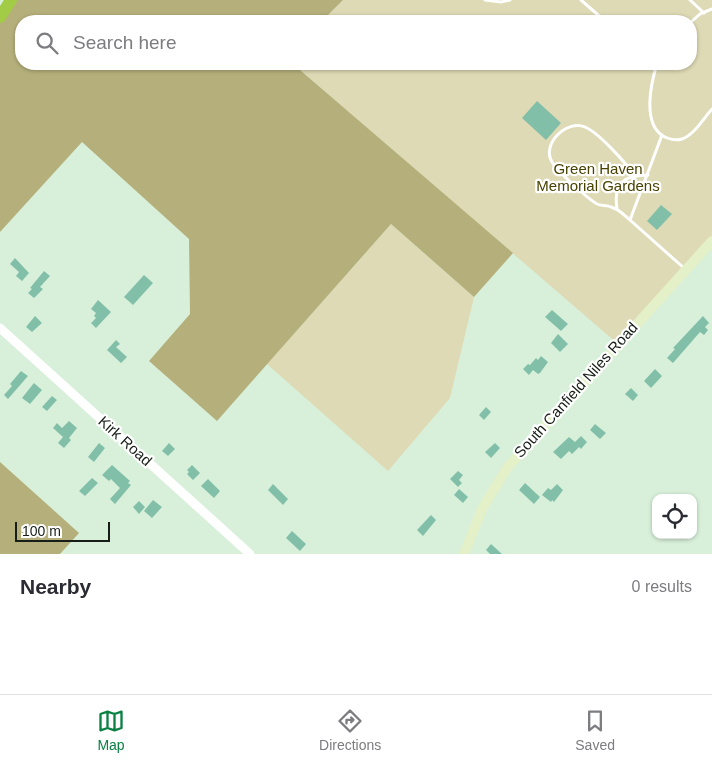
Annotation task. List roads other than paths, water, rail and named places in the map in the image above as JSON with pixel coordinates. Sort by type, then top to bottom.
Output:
[{"type":"highway","points":[[0,18],[10,0]]},
{"type":"main road","name":"South Canfield Niles Road","points":[[464,554],[482,509],[506,468],[712,241]]},
{"type":"street","name":"Kirk Road","points":[[0,328],[250,554]]},
{"type":"lane","points":[[485,0],[501,2],[510,0]]},
{"type":"lane","points":[[581,0],[598,15]]},
{"type":"lane","points":[[690,0],[704,13]]},
{"type":"lane","points":[[697,18],[712,9]]},
{"type":"lane","points":[[655,70],[650,106],[652,124],[662,135],[674,139],[682,139],[712,109]]},
{"type":"lane","points":[[634,175],[621,158],[586,128],[578,125],[567,128],[553,141],[549,150],[551,161],[563,175],[598,204],[617,209],[685,270]]},
{"type":"lane","points":[[630,220],[662,135]]},
{"type":"lane","points":[[617,209],[615,199],[619,186],[628,177],[648,175]]},
{"type":"park label","name":"Green Haven Memorial Gardens","points":[[598,178]]}]
